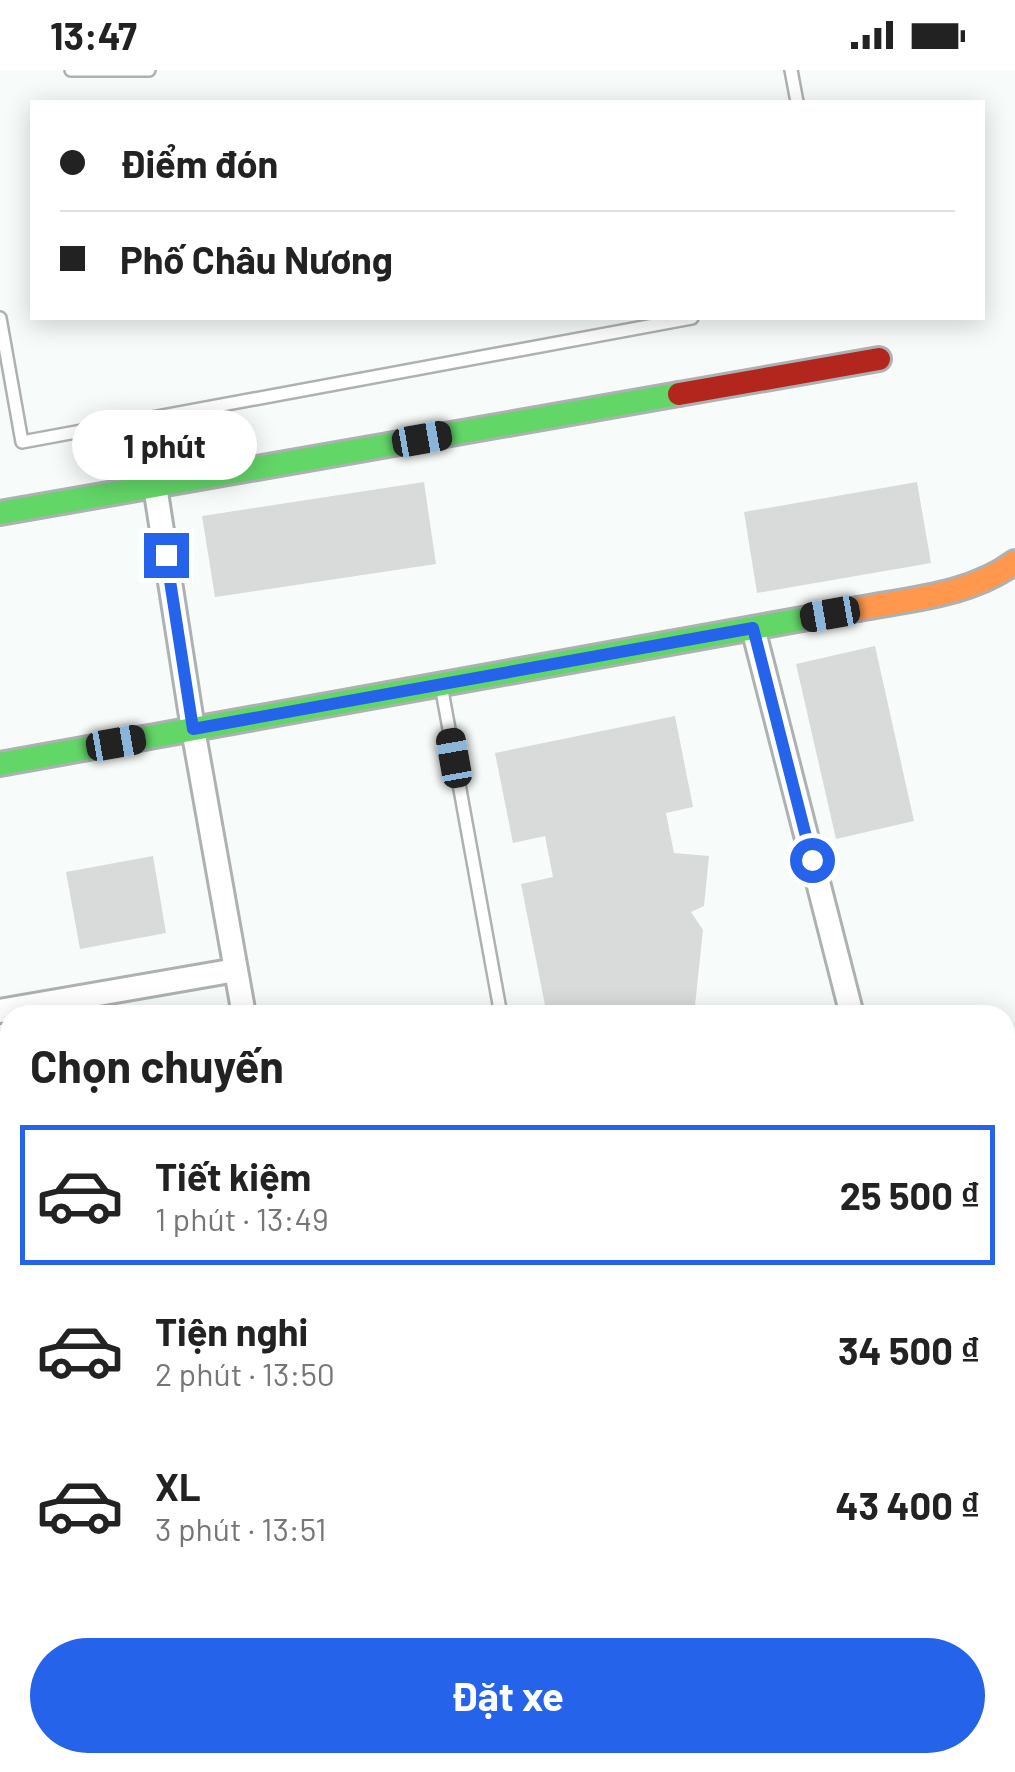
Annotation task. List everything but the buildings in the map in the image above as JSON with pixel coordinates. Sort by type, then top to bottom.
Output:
[{"type":"street","points":[[0,513],[879,359]]},
{"type":"street","points":[[156,486],[193,729],[242,1005]]},
{"type":"street","points":[[0,764],[945,593],[996,576],[1015,562]]},
{"type":"street","points":[[753,628],[849,1005]]},
{"type":"street","points":[[35,1005],[236,970]]},
{"type":"lane","points":[[71,70],[148,70]]},
{"type":"lane","points":[[792,70],[797,100]]},
{"type":"lane","points":[[0,318],[22,442],[681,320]]},
{"type":"lane","points":[[441,684],[500,1005]]},
{"type":"traffic: fast","points":[[0,513],[679,394]]},
{"type":"traffic: fast","points":[[0,764],[858,609]]},
{"type":"traffic: slow","points":[[858,609],[960,589],[1015,562]]},
{"type":"traffic: jam","points":[[679,394],[879,359]]},
{"type":"route","points":[[166,555],[193,729],[753,628],[812,860]]}]
